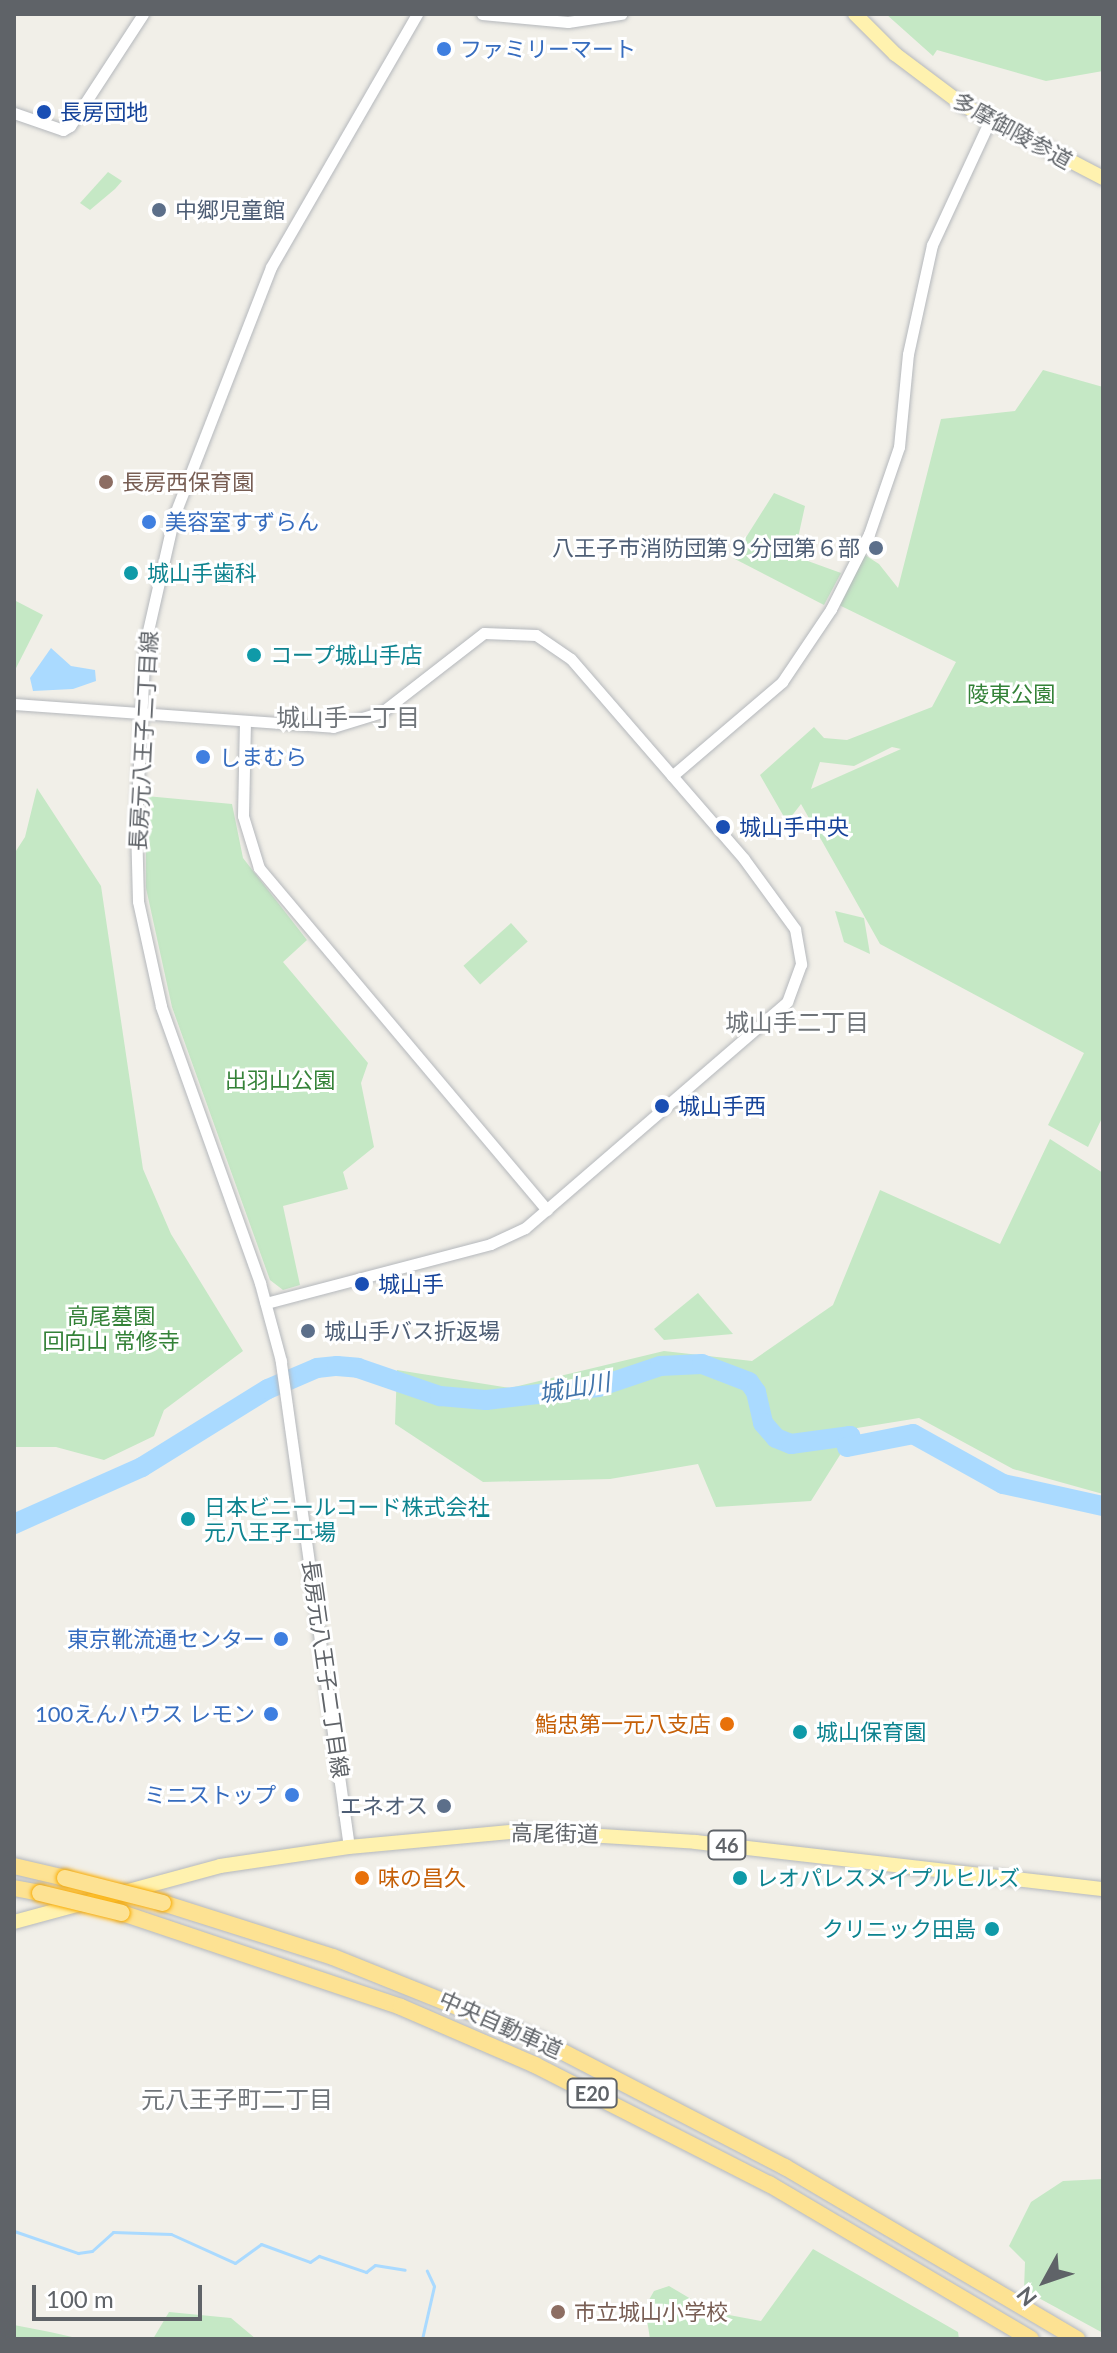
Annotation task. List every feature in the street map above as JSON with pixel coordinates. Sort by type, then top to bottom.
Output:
[{"type":"highway","name":"中央自動車道","points":[[14,1866],[163,1903],[333,1957],[542,2041],[771,2159],[1077,2339]]},
{"type":"highway","name":"中央自動車道","points":[[14,1888],[122,1913],[401,2007],[535,2065],[769,2184],[1031,2339]]},
{"type":"main road","name":"多摩御陵参道","points":[[855,14],[895,54],[989,122],[1103,178]]},
{"type":"main road","name":"高尾街道","points":[[14,1922],[220,1866],[349,1847],[523,1831],[601,1832],[1103,1889]]},
{"type":"street","points":[[14,113],[63,130],[70,126],[143,14]]},
{"type":"street","name":"長房元八王子二丁目線","points":[[349,1847],[281,1361],[266,1303],[161,1006],[145,942],[136,864],[145,644],[161,563],[234,358],[278,253],[417,14]]},
{"type":"street","points":[[482,14],[568,22],[621,14]]},
{"type":"street","points":[[672,776],[782,682],[831,609],[869,534],[899,447],[908,354],[932,245],[989,122]]},
{"type":"street","points":[[14,704],[333,727],[366,721],[463,645],[504,630],[536,635],[561,649],[786,912],[799,947],[799,972],[787,1002],[547,1210],[502,1241],[266,1303]]},
{"type":"street","points":[[245,721],[243,816],[259,868],[547,1210]]},
{"type":"green space","points":[[886,14],[1103,14],[1103,71],[1046,81],[937,50],[933,56]]},
{"type":"green space","points":[[108,172],[122,181],[90,210],[80,203]]},
{"type":"green space","name":"陵東公園","points":[[1043,370],[1103,387],[1103,1116],[1088,1147],[1048,1125],[1084,1053],[880,944],[801,804],[787,822],[760,775],[814,727],[824,738],[847,740],[932,707],[956,662],[839,605],[865,555],[879,564],[898,588],[941,419],[1015,411]],"holes":[[[892,747],[901,749],[811,789],[820,762],[854,766]]]},
{"type":"green space","points":[[774,493],[805,506],[794,556],[841,573],[824,605],[733,558]]},
{"type":"green space","points":[[14,600],[43,615],[14,672]]},
{"type":"green space","name":"高尾墓園 回向山 常修寺","points":[[37,788],[101,886],[143,1169],[171,1234],[243,1351],[164,1410],[154,1436],[104,1460],[56,1447],[14,1447],[14,854],[25,837]]},
{"type":"green space","name":"出羽山公園","points":[[146,796],[232,804],[243,858],[307,940],[283,962],[368,1063],[361,1083],[374,1147],[343,1172],[348,1189],[283,1206],[300,1285],[283,1290],[270,1280],[172,1007],[146,888]]},
{"type":"green space","points":[[835,911],[864,918],[870,954],[844,942]]},
{"type":"green space","points":[[511,923],[528,942],[480,984],[463,966]]},
{"type":"green space","points":[[1050,1139],[1103,1173],[1103,1494],[1013,1469],[919,1418],[857,1428],[811,1501],[716,1507],[698,1464],[610,1479],[483,1482],[395,1424],[397,1370],[510,1388],[664,1351],[752,1361],[833,1305],[880,1190],[1000,1244]]},
{"type":"green space","points":[[698,1293],[733,1334],[664,1340],[654,1329]]},
{"type":"green space","points":[[1103,2179],[1103,2333],[1024,2290],[1025,2262],[1009,2246],[1031,2202],[1063,2181]]},
{"type":"green space","points":[[813,2249],[958,2332],[959,2339],[650,2339],[645,2307],[654,2291],[669,2286],[713,2312],[761,2321]]},
{"type":"green space","points":[[169,2312],[231,2318],[256,2339],[153,2339]]},
{"type":"green space","points":[[14,2325],[50,2332],[81,2339],[14,2339]]},
{"type":"water","points":[[51,648],[71,666],[95,670],[96,681],[73,689],[33,691],[30,678]]},
{"type":"waterway","name":"城山川","points":[[14,1524],[142,1467],[268,1389],[317,1368],[337,1366],[358,1368],[440,1396],[486,1400],[598,1387],[660,1366],[702,1364],[749,1382],[756,1392],[763,1423],[776,1438],[791,1444],[850,1436],[847,1447],[913,1434],[1003,1484],[1103,1506]]},
{"type":"waterway","points":[[14,2231],[78,2253],[92,2251],[113,2232],[171,2234],[235,2263],[261,2244],[310,2262],[319,2256],[366,2272],[375,2265],[405,2270]]},
{"type":"waterway","points":[[422,2339],[434,2286],[427,2271]]},
{"type":"place","name":"ファミリーマート","points":[[444,49]]},
{"type":"place","name":"長房団地","points":[[44,112]]},
{"type":"place","name":"中郷児童館","points":[[159,210]]},
{"type":"place","name":"長房西保育園","points":[[106,482]]},
{"type":"place","name":"美容室すずらん","points":[[149,522]]},
{"type":"place","name":"八王子市消防団第９分団第６部","points":[[876,548]]},
{"type":"place","name":"城山手歯科","points":[[131,573]]},
{"type":"place","name":"コープ城山手店","points":[[254,655]]},
{"type":"place","name":"しまむら","points":[[203,757]]},
{"type":"place","name":"城山手中央","points":[[723,827]]},
{"type":"place","name":"城山手西","points":[[662,1106]]},
{"type":"place","name":"城山手","points":[[362,1284]]},
{"type":"place","name":"城山手バス折返場","points":[[308,1331]]},
{"type":"place","name":"日本ビニールコード株式会社 元八王子工場","points":[[188,1519]]},
{"type":"place","name":"東京靴流通センター","points":[[281,1639]]},
{"type":"place","name":"100えんハウス レモン","points":[[271,1714]]},
{"type":"place","name":"鮨忠第一元八支店","points":[[727,1724]]},
{"type":"place","name":"城山保育園","points":[[800,1732]]},
{"type":"place","name":"ミニストップ","points":[[292,1795]]},
{"type":"place","name":"エネオス","points":[[444,1806]]},
{"type":"place","name":"味の昌久","points":[[362,1878]]},
{"type":"place","name":"レオパレスメイプルヒルズ","points":[[740,1878]]},
{"type":"place","name":"クリニック田島","points":[[992,1929]]},
{"type":"place","name":"市立城山小学校","points":[[558,2312]]},
{"type":"district","name":"城山手一丁目","points":[[348,717]]},
{"type":"district","name":"城山手二丁目","points":[[797,1022]]},
{"type":"district","name":"元八王子町二丁目","points":[[237,2099]]}]
